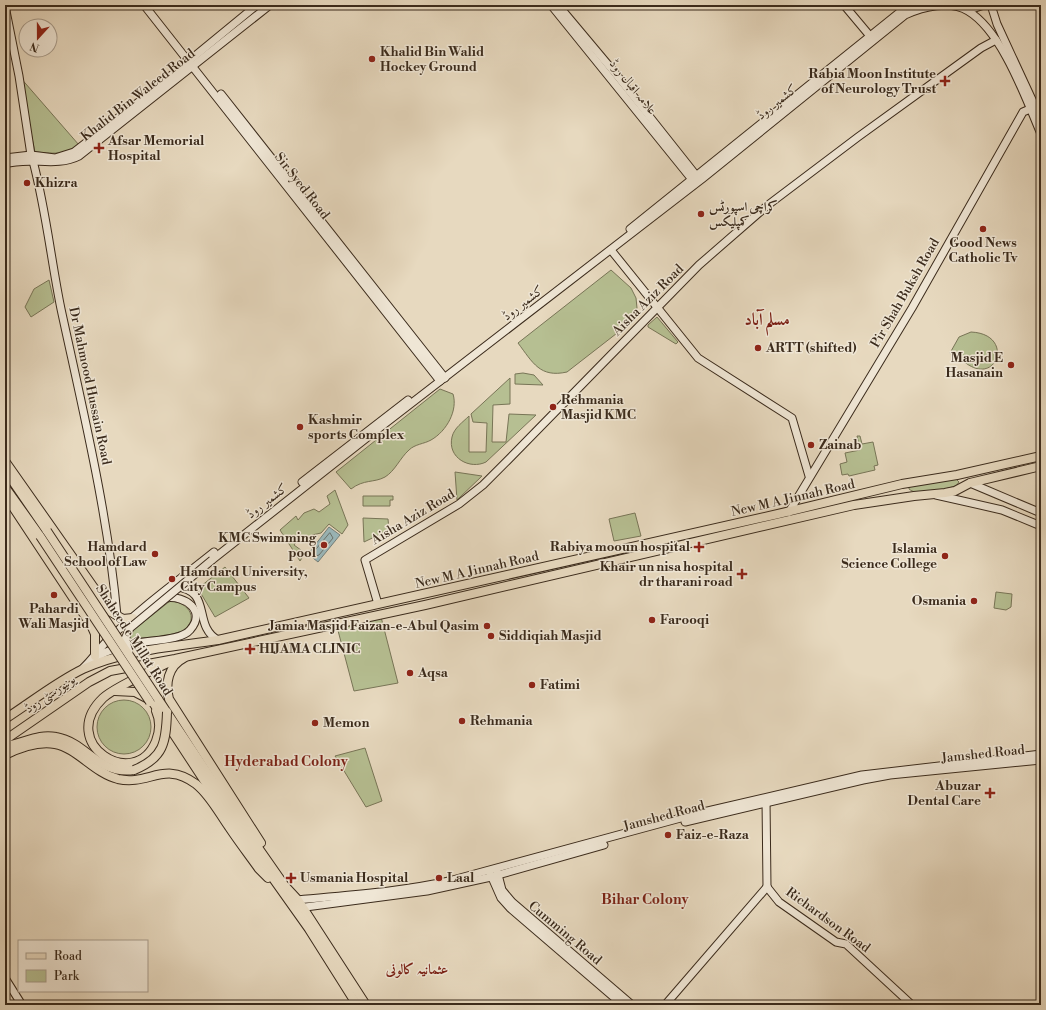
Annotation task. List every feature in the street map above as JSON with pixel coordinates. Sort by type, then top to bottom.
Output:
[{"type":"main road","name":"Sir Syed Road","points":[[144,5],[194,61]]},
{"type":"main road","name":"Sir Syed Road","points":[[150,5],[229,109],[442,378]]},
{"type":"main road","name":"Khalid Bin Waleed Road","points":[[194,61],[256,5]]},
{"type":"main road","name":"Khalid Bin Waleed Road","points":[[5,158],[32,158],[64,162],[79,156],[182,70],[270,5]]},
{"type":"main road","name":"علامہ اقبال روڈ","points":[[551,5],[696,180]]},
{"type":"main road","name":"علامہ اقبال روڈ","points":[[558,5],[615,73],[696,180]]},
{"type":"main road","points":[[844,5],[870,36]]},
{"type":"main road","name":"کشمیر روڈ","points":[[82,670],[94,658],[107,641],[170,588],[374,426],[442,378],[611,250],[870,36],[900,12],[915,5]]},
{"type":"main road","name":"کشمیر روڈ","points":[[131,658],[126,645],[126,634],[133,625],[212,560],[442,378],[906,15],[932,7],[980,8],[984,5]]},
{"type":"main road","name":"Dr Mahmood Hussain Road","points":[[5,6],[19,76],[32,158],[41,192],[61,308],[105,524],[114,575],[117,616]]},
{"type":"main road","points":[[990,6],[1041,119]]},
{"type":"main road","points":[[967,7],[996,40],[1041,134]]},
{"type":"main road","name":"Aisha Aziz Road","points":[[378,604],[365,560],[459,504],[483,485],[699,265],[768,205],[869,129],[981,48],[996,40]]},
{"type":"main road","name":"Pir Shah Buksh Road","points":[[789,512],[809,476],[912,308],[1023,112],[1030,109]]},
{"type":"main road","name":"Khalid Bin Waleed Road","points":[[5,164],[32,158]]},
{"type":"main road","points":[[611,250],[698,358],[792,418],[809,476]]},
{"type":"main road","name":"New M A Jinnah Road","points":[[106,660],[147,651],[218,640],[789,512],[902,484],[1041,456]]},
{"type":"main road","points":[[5,461],[111,612],[122,619],[133,618]]},
{"type":"main road","name":"New M A Jinnah Road","points":[[110,671],[175,659],[425,605],[854,505],[914,496],[935,495],[955,491],[970,483],[1041,466]]},
{"type":"main road","name":"Shaheed e Millat Road","points":[[5,470],[44,534],[150,702],[158,716],[158,733],[153,747],[138,761],[122,763],[110,760],[100,754],[93,746],[89,738],[88,726],[95,706],[104,697],[114,691],[175,659]]},
{"type":"main road","points":[[970,483],[1041,513]]},
{"type":"main road","name":"Shaheed e Millat Road","points":[[5,488],[44,534],[131,658],[282,887]]},
{"type":"main road","points":[[5,495],[91,625],[95,634],[94,658],[110,650],[153,640],[185,635],[194,624],[195,614],[190,604],[180,597],[166,598]]},
{"type":"main road","points":[[935,495],[1002,510],[1041,526]]},
{"type":"main road","points":[[170,588],[184,588],[196,595],[200,602],[204,627],[208,633],[218,640]]},
{"type":"main road","points":[[91,625],[101,618],[104,610],[103,602]]},
{"type":"main road","points":[[195,654],[178,661],[172,669],[166,684],[169,699],[286,879],[282,887]]},
{"type":"main road","name":"یونیورسٹی روڈ","points":[[5,719],[82,670],[106,660]]},
{"type":"main road","name":"یونیورسٹی روڈ","points":[[5,740],[89,682],[110,671]]},
{"type":"main road","points":[[114,691],[135,692],[152,701],[213,794],[296,904],[366,1005]]},
{"type":"main road","points":[[43,695],[51,707]]},
{"type":"main road","points":[[5,746],[14,745],[36,737],[56,737],[75,744],[105,766],[116,770],[134,770],[152,761],[159,753],[166,734],[167,712]]},
{"type":"main road","points":[[5,755],[39,744],[54,744],[66,748],[107,776],[119,779],[141,779],[165,773],[174,773],[184,777],[205,792],[259,869],[282,887]]},
{"type":"main road","name":"Jamshed Road","points":[[766,800],[862,775],[1041,754]]},
{"type":"main road","name":"Jamshed Road","points":[[296,904],[416,888],[494,873],[700,813],[863,780],[890,775],[1041,760]]},
{"type":"main road","points":[[665,1005],[767,887],[766,800]]},
{"type":"main road","name":"Cumming Road","points":[[494,873],[501,898],[510,908],[623,1005]]},
{"type":"main road","name":"Cumming Road","points":[[494,873],[502,890],[517,908],[632,1005]]},
{"type":"main road","name":"Richardson Road","points":[[767,887],[779,902],[836,942],[846,944],[912,1005]]},
{"type":"main road","points":[[296,904],[357,1005]]},
{"type":"main road","points":[[5,978],[22,1005]]},
{"type":"green space","points":[[19,76],[79,145],[69,151],[64,152],[35,152]]},
{"type":"green space","points":[[611,270],[631,288],[636,298],[637,308],[630,323],[567,372],[550,373],[538,367],[528,357],[518,343]]},
{"type":"green space","points":[[49,280],[54,302],[31,317],[25,307],[34,289]]},
{"type":"green space","points":[[657,317],[678,342],[676,344],[648,327],[648,325]]},
{"type":"green space","points":[[971,332],[985,335],[994,342],[997,350],[996,359],[992,365],[984,369],[973,367],[950,353],[959,337]]},
{"type":"green space","points":[[523,373],[534,375],[543,385],[515,384],[515,374]]},
{"type":"green space","points":[[510,378],[510,404],[493,405],[492,442],[506,442],[509,414],[536,415],[486,462],[473,464],[461,460],[456,456],[451,444],[455,431],[469,416],[469,452],[486,452],[487,423],[473,422],[471,414]]},
{"type":"green space","points":[[440,389],[453,394],[454,400],[454,407],[450,420],[442,431],[431,440],[411,448],[392,471],[385,477],[365,482],[351,489],[336,472]]},
{"type":"green space","points":[[857,436],[860,436],[862,444],[873,442],[878,465],[874,466],[875,470],[849,476],[848,474],[842,475],[840,464],[847,462],[845,453],[860,450]]},
{"type":"green space","points":[[455,472],[482,476],[457,500]]},
{"type":"green space","points":[[954,477],[959,482],[956,486],[924,493],[909,489],[909,487]]},
{"type":"green space","points":[[335,490],[348,525],[342,534],[329,524],[321,533],[312,535],[306,543],[299,538],[294,545],[305,553],[300,561],[280,530],[296,516],[298,520],[304,513],[314,509],[319,512],[330,504],[327,496]]},
{"type":"green space","points":[[363,496],[393,496],[393,500],[390,500],[390,506],[363,506]]},
{"type":"green space","points":[[635,513],[641,536],[614,541],[609,519]]},
{"type":"green space","points":[[363,518],[388,519],[389,530],[364,542]]},
{"type":"green space","points":[[225,567],[249,598],[215,617],[200,592],[196,590]]},
{"type":"green space","points":[[996,592],[1012,594],[1011,607],[1006,610],[994,608]]},
{"type":"green space","points":[[170,601],[185,606],[189,610],[191,621],[188,626],[183,630],[170,635],[129,639],[131,632]]},
{"type":"green space","points":[[380,613],[398,683],[354,691],[336,623]]},
{"type":"green space","points":[[124,700],[134,702],[143,708],[149,717],[151,727],[149,737],[143,746],[134,752],[124,754],[114,752],[105,746],[99,737],[97,727],[99,717],[105,708],[114,702]]},
{"type":"green space","points":[[365,748],[382,801],[366,807],[335,756]]},
{"type":"water","name":"KMC Swimming pool","points":[[329,527],[340,535],[318,562],[308,554]]},
{"type":"place","name":"Khalid Bin Walid Hockey Ground","points":[[372,59]]},
{"type":"place","name":"Rabia Moon Institute of Neurology Trust","points":[[945,81]]},
{"type":"place","name":"Afsar Memorial Hospital","points":[[99,148]]},
{"type":"place","name":"Khizra","points":[[27,183]]},
{"type":"place","name":"کراچی اسپورٹس کمپلیکس","points":[[701,214]]},
{"type":"place","name":"Good News Catholic Tv","points":[[983,229]]},
{"type":"place","name":"ARTT (shifted)","points":[[758,348]]},
{"type":"place","name":"Masjid E Hasanain","points":[[1011,365]]},
{"type":"place","name":"Rehmania Masjid KMC","points":[[553,407]]},
{"type":"place","name":"Kashmir sports Complex","points":[[300,427]]},
{"type":"place","name":"Zainab","points":[[811,445]]},
{"type":"place","name":"KMC Swimming pool","points":[[324,545]]},
{"type":"place","name":"Rabiya mooun hospital","points":[[699,547]]},
{"type":"place","name":"Hamdard School of Law","points":[[155,554]]},
{"type":"place","name":"Islamia Science College","points":[[945,556]]},
{"type":"place","name":"Khair un nisa hospital dr tharani road","points":[[742,574]]},
{"type":"place","name":"Hamdard University, City Campus","points":[[172,579]]},
{"type":"place","name":"Pahardi Wali Masjid","points":[[54,595]]},
{"type":"place","name":"Osmania","points":[[974,601]]},
{"type":"place","name":"Farooqi","points":[[652,620]]},
{"type":"place","name":"Jamia Masjid Faizan-e-Abul Qasim","points":[[487,626]]},
{"type":"place","name":"Siddiqiah Masjid","points":[[491,636]]},
{"type":"place","name":"HIJAMA CLINIC","points":[[250,649]]},
{"type":"place","name":"Aqsa","points":[[410,673]]},
{"type":"place","name":"Fatimi","points":[[532,685]]},
{"type":"place","name":"Rehmania","points":[[462,721]]},
{"type":"place","name":"Memon","points":[[315,723]]},
{"type":"place","name":"Abuzar Dental Care","points":[[990,793]]},
{"type":"place","name":"Faiz-e-Raza","points":[[668,835]]},
{"type":"place","name":"Usmania Hospital","points":[[291,878]]},
{"type":"place","name":"Laal","points":[[439,878]]},
{"type":"district","name":"مسلم آباد","points":[[767,320]]},
{"type":"district","name":"Hyderabad Colony","points":[[286,762]]},
{"type":"district","name":"Bihar Colony","points":[[645,900]]},
{"type":"district","name":"عثمانیہ کالونی","points":[[417,970]]}]
